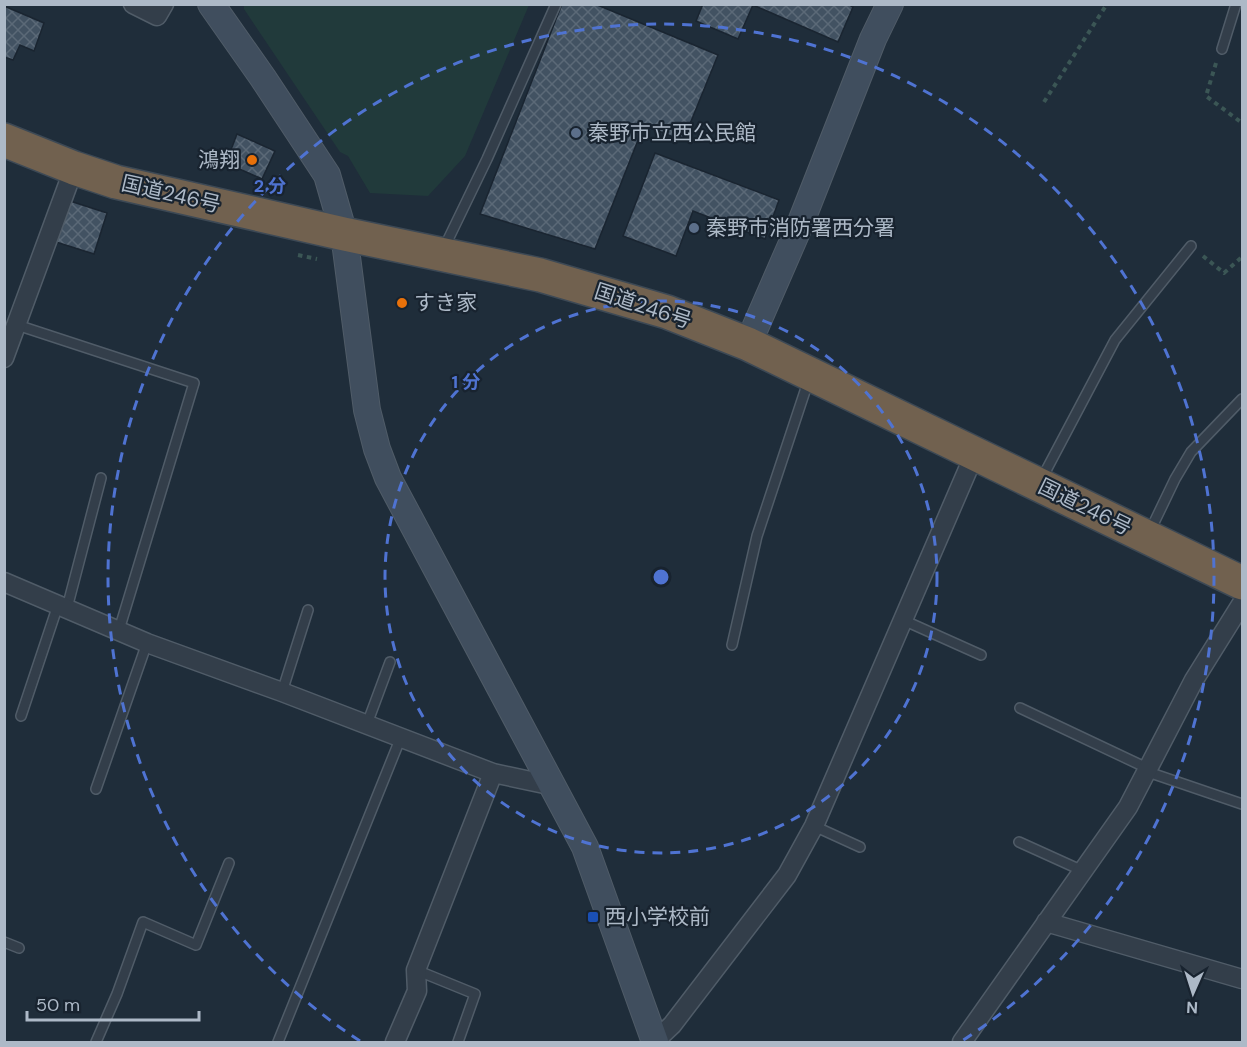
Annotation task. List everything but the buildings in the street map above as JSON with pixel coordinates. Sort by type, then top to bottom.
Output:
[{"type":"highway","name":"国道246号","points":[[4,140],[116,182],[344,234],[540,275],[667,312],[748,344],[1242,583]]},
{"type":"street","points":[[133,4],[157,16],[164,4]]},
{"type":"street","points":[[211,4],[327,175],[344,234],[367,410],[384,468],[585,847],[655,1042],[672,1025],[770,899],[787,875],[814,826],[975,453]]},
{"type":"street","points":[[748,344],[799,227],[873,39],[890,4]]},
{"type":"street","points":[[4,358],[74,168]]},
{"type":"street","points":[[4,582],[147,643],[493,773],[554,786]]},
{"type":"street","points":[[962,1042],[1128,807],[1194,680],[1242,603]]},
{"type":"street","points":[[395,1042],[417,991],[416,969],[493,773]]},
{"type":"street","points":[[1047,922],[1242,979]]},
{"type":"lane","points":[[441,255],[487,159],[556,4]]},
{"type":"lane","points":[[1222,49],[1236,4]]},
{"type":"lane","points":[[1039,484],[1115,340],[1191,246]]},
{"type":"lane","points":[[17,325],[194,383],[119,630]]},
{"type":"lane","points":[[732,645],[757,536],[811,375]]},
{"type":"lane","points":[[1148,537],[1175,479],[1191,452],[1242,399]]},
{"type":"lane","points":[[21,716],[62,606],[101,477]]},
{"type":"lane","points":[[282,692],[308,610]]},
{"type":"lane","points":[[903,620],[981,655]]},
{"type":"lane","points":[[96,789],[147,643]]},
{"type":"lane","points":[[367,724],[390,662]]},
{"type":"lane","points":[[1020,708],[1148,770],[1242,804]]},
{"type":"lane","points":[[278,1042],[401,737]]},
{"type":"lane","points":[[814,826],[860,847]]},
{"type":"lane","points":[[1019,842],[1083,871]]},
{"type":"lane","points":[[96,1042],[117,994],[143,922],[196,945],[230,863]]},
{"type":"lane","points":[[4,942],[19,948]]},
{"type":"lane","points":[[416,969],[475,994],[458,1042]]},
{"type":"path","points":[[1044,102],[1107,4]]},
{"type":"path","points":[[1222,49],[1218,53],[1206,96],[1242,123]]},
{"type":"path","points":[[1191,246],[1224,273],[1242,257]]},
{"type":"path","points":[[297,255],[317,259]]},
{"type":"green space","points":[[529,4],[465,156],[428,196],[370,193],[348,156],[340,152],[244,9],[244,5]]},
{"type":"place","name":"秦野市立西公民館","points":[[576,133]]},
{"type":"place","name":"鴻翔","points":[[252,160]]},
{"type":"place","name":"秦野市消防署西分署","points":[[694,228]]},
{"type":"place","name":"すき家","points":[[402,303]]},
{"type":"place","name":"西小学校前","points":[[593,917]]}]
